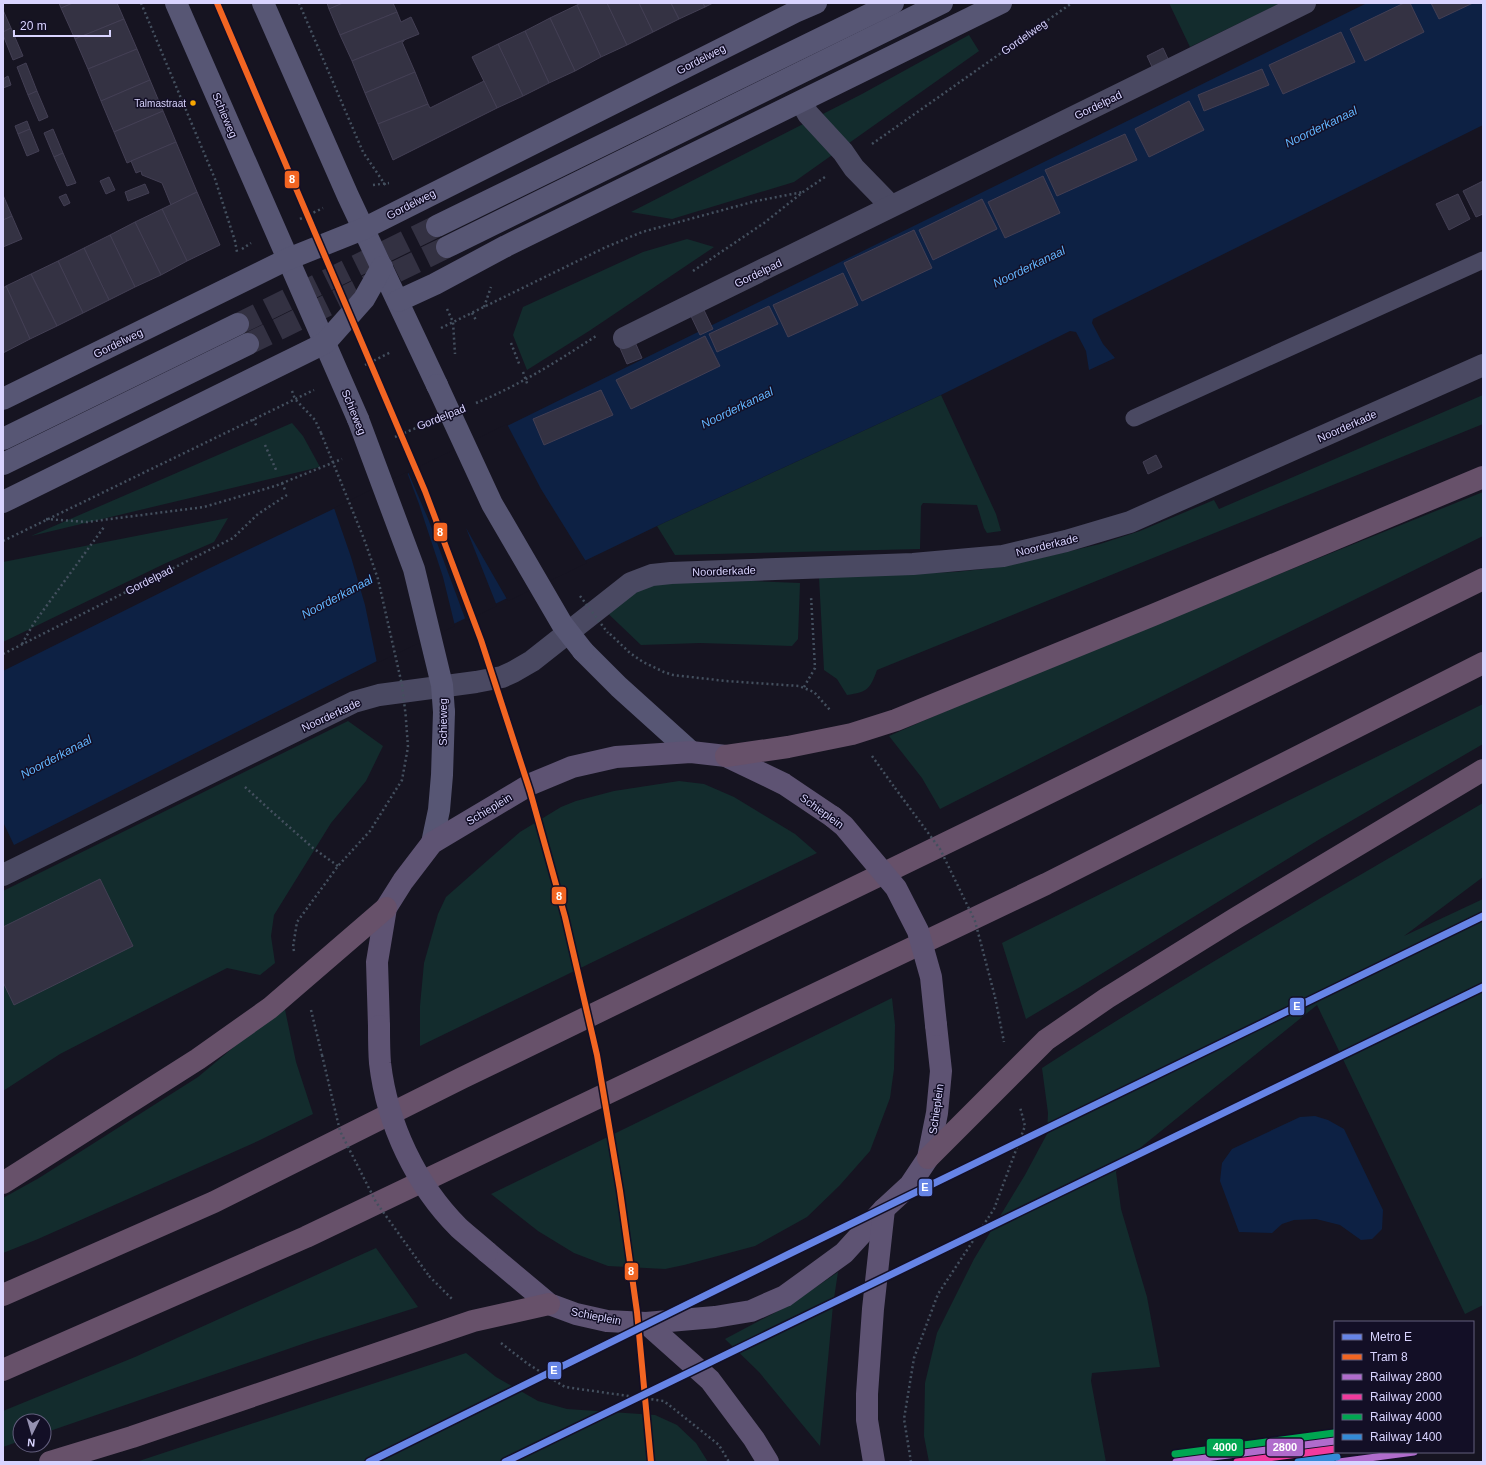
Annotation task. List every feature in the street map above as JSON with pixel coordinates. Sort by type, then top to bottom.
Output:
[{"type":"highway","points":[[726,756],[788,747],[852,734],[896,720],[1153,615],[1483,477]]},
{"type":"highway","points":[[3,1295],[214,1202],[470,1074],[1005,814],[1483,579]]},
{"type":"highway","points":[[3,1370],[306,1237],[1046,884],[1483,663]]},
{"type":"highway","points":[[928,1158],[1046,1040],[1107,998],[1236,918],[1483,770]]},
{"type":"highway","points":[[3,1183],[198,1060],[270,1008],[386,908]]},
{"type":"highway","points":[[50,1462],[132,1438],[473,1321],[549,1304]]},
{"type":"main road","name":"Schieweg","points":[[176,3],[358,419],[414,569],[442,685],[444,712],[442,775],[439,810],[432,844]]},
{"type":"main road","points":[[263,3],[363,229],[492,504],[562,624],[584,651],[619,687],[691,752]]},
{"type":"main road","name":"Gordelweg","points":[[3,399],[288,259],[363,229],[816,3]]},
{"type":"main road","points":[[437,226],[893,3]]},
{"type":"main road","points":[[447,246],[942,3]]},
{"type":"main road","points":[[398,301],[435,284],[506,246],[1001,3]]},
{"type":"main road","points":[[3,502],[325,343],[364,299],[382,267]]},
{"type":"main road","points":[[3,439],[238,324]]},
{"type":"main road","points":[[3,464],[248,344]]},
{"type":"main road","name":"Schieplein","points":[[691,752],[726,756],[784,784],[844,826],[896,888],[918,931],[931,977],[941,1071],[937,1113],[928,1158],[910,1185],[884,1209],[844,1253],[785,1296],[751,1310],[715,1317],[646,1323],[607,1320],[576,1314],[549,1304],[459,1228],[435,1199],[414,1168],[398,1135],[387,1100],[382,1070],[379,1026],[377,962],[386,908],[403,881],[432,844],[531,784],[572,767],[616,757],[691,752]]},
{"type":"main road","points":[[874,1462],[868,1420],[867,1394],[872,1324],[884,1209]]},
{"type":"main road","points":[[646,1323],[710,1380],[754,1439],[768,1462]]},
{"type":"street","name":"Gordelpad","points":[[624,338],[1305,3]]},
{"type":"street","points":[[801,102],[808,114],[844,152],[854,168],[891,206]]},
{"type":"street","name":"Noorderkade","points":[[3,875],[348,705],[367,698],[476,682],[502,677],[513,672],[536,657],[615,594],[641,578],[671,573],[913,564],[1003,556],[1066,542],[1130,522],[1483,365]]},
{"type":"lane","points":[[1134,418],[1483,260]]},
{"type":"path","points":[[142,3],[215,179],[238,254]]},
{"type":"path","points":[[299,3],[363,152],[392,196],[399,210]]},
{"type":"path","name":"Gordelweg","points":[[483,307],[642,232],[761,200],[804,192],[1072,3]]},
{"type":"path","points":[[435,284],[453,322],[456,355]]},
{"type":"path","points":[[472,313],[476,320]]},
{"type":"path","points":[[511,344],[520,366]]},
{"type":"path","points":[[523,372],[528,386]]},
{"type":"path","name":"Gordelpad","points":[[472,405],[525,379]]},
{"type":"path","points":[[3,541],[295,399],[315,420],[364,539],[378,578],[402,685],[408,747],[402,780],[370,831],[338,866],[297,922],[293,947],[301,981],[312,1015],[340,1131],[376,1202],[429,1276],[473,1321],[528,1364],[565,1387],[664,1401],[719,1445],[729,1462]]},
{"type":"path","points":[[474,402],[477,409]]},
{"type":"path","points":[[253,419],[257,427]]},
{"type":"path","name":"Gordelpad","points":[[393,438],[429,423]]},
{"type":"path","points":[[265,445],[277,472]]},
{"type":"path","points":[[46,519],[86,522],[188,510],[221,503],[282,483],[343,458]]},
{"type":"path","points":[[282,483],[285,490]]},
{"type":"path","name":"Gordelpad","points":[[3,654],[233,538],[258,514],[287,495]]},
{"type":"path","points":[[22,644],[34,623],[104,527]]},
{"type":"path","points":[[577,591],[608,632],[630,653],[643,662],[664,672],[673,675],[726,681],[799,686],[814,692],[822,701]]},
{"type":"path","points":[[804,687],[815,668],[811,608]]},
{"type":"path","points":[[230,763],[238,779],[249,792],[314,848],[338,866]]},
{"type":"path","points":[[895,788],[940,849],[975,920],[995,997],[1010,1075],[1025,1126],[994,1209],[938,1294],[914,1358],[904,1419],[911,1462]]},
{"type":"green space","points":[[1169,3],[1281,3],[1190,47]]},
{"type":"green space","points":[[969,35],[979,51],[794,182],[672,219],[631,212],[862,94]]},
{"type":"green space","points":[[687,239],[714,247],[589,331],[527,370],[513,335],[523,307],[643,252]]},
{"type":"green space","points":[[941,395],[996,514],[1001,531],[987,533],[977,505],[923,503],[921,506],[920,549],[675,555],[657,526]]},
{"type":"green space","points":[[1483,395],[1483,424],[877,670],[872,682],[864,691],[847,695],[837,679],[824,670],[819,577],[955,572],[984,569],[1011,565],[1100,544],[1140,531],[1214,500],[1219,509]]},
{"type":"green space","points":[[292,423],[303,436],[320,467],[31,536]]},
{"type":"green space","points":[[1483,492],[1483,536],[1267,643],[940,809],[922,778],[889,736],[1018,679]]},
{"type":"green space","points":[[228,518],[214,542],[166,563],[3,642],[3,562]]},
{"type":"green space","points":[[753,581],[800,583],[798,639],[792,646],[700,643],[641,645],[597,603],[653,582]]},
{"type":"green space","points":[[1483,704],[1483,744],[1320,839],[1026,1019],[1002,943]]},
{"type":"green space","points":[[348,721],[383,746],[366,781],[331,823],[274,915],[271,936],[275,963],[260,975],[227,968],[60,1054],[3,1091],[3,891]]},
{"type":"green space","points":[[679,781],[704,784],[734,797],[795,834],[817,853],[420,1046],[420,1006],[424,963],[438,914],[446,897],[520,832],[561,807],[576,801],[614,791]]},
{"type":"green space","points":[[1483,803],[1483,877],[1404,936],[1483,899],[1483,1305],[1465,1314],[1317,1005],[1119,1165],[1116,1172],[1121,1209],[1147,1297],[1160,1367],[1092,1373],[1091,1381],[1106,1462],[929,1462],[924,1436],[925,1383],[937,1333],[974,1259],[1025,1175],[1047,1134],[1048,1113],[1042,1068],[1096,1033],[1206,966]]},
{"type":"green space","points":[[892,998],[895,1025],[894,1069],[890,1098],[870,1151],[840,1185],[807,1217],[755,1246],[665,1269],[608,1266],[574,1253],[538,1231],[491,1194]]},
{"type":"green space","points":[[284,1005],[296,1062],[313,1114],[258,1141],[38,1239],[3,1253],[3,1198],[39,1178],[198,1077]]},
{"type":"green space","points":[[376,1248],[418,1307],[311,1341],[52,1430],[52,1413],[12,1413],[12,1444],[3,1447],[3,1411],[135,1357]]},
{"type":"green space","points":[[838,1272],[833,1305],[820,1446],[759,1372],[725,1339],[791,1304]]},
{"type":"green space","points":[[466,1353],[496,1377],[538,1401],[567,1409],[655,1415],[677,1425],[696,1443],[708,1462],[136,1462]]},
{"type":"water","name":"Noorderkanaal","points":[[1367,3],[1483,3],[1483,125],[1093,319],[1092,323],[1103,344],[1115,358],[1089,370],[1086,351],[1076,332],[1070,331],[941,395],[657,526],[379,660],[14,845],[3,822],[3,671],[210,568],[507,426]]},
{"type":"water","points":[[1315,1116],[1328,1120],[1344,1129],[1383,1210],[1382,1229],[1372,1239],[1361,1240],[1340,1225],[1316,1219],[1294,1220],[1282,1224],[1272,1233],[1239,1232],[1220,1181],[1222,1163],[1232,1149],[1300,1117]]},
{"type":"pier","points":[[507,424],[541,489],[587,563],[508,601],[466,528],[497,606],[466,621],[429,521],[408,472]]},
{"type":"pier","points":[[407,472],[443,577],[455,626],[377,663],[365,605],[351,557],[334,508]]},
{"type":"building","points":[[59,3],[73,3],[61,8]]},
{"type":"building","points":[[73,3],[117,3],[124,19],[75,39],[61,8]]},
{"type":"building","points":[[327,3],[343,3],[329,9]]},
{"type":"building","points":[[343,3],[393,3],[397,12],[340,35],[329,9]]},
{"type":"building","points":[[581,3],[607,3],[627,45],[601,57],[577,5]]},
{"type":"building","points":[[607,3],[639,3],[653,32],[627,45]]},
{"type":"building","points":[[639,3],[671,3],[679,19],[653,32]]},
{"type":"building","points":[[671,3],[703,3],[705,7],[679,19]]},
{"type":"building","points":[[703,3],[713,3],[705,7]]},
{"type":"building","points":[[1404,3],[1410,3],[1424,32],[1365,61],[1350,29]]},
{"type":"building","points":[[1431,3],[1473,3],[1439,19]]},
{"type":"building","points":[[577,5],[601,57],[575,71],[550,18]]},
{"type":"building","points":[[3,10],[11,28],[3,32]]},
{"type":"building","points":[[397,12],[401,22],[411,17],[419,34],[352,61],[340,35]]},
{"type":"building","points":[[550,18],[575,71],[549,83],[525,31]]},
{"type":"building","points":[[124,19],[137,49],[88,69],[75,39]]},
{"type":"building","points":[[11,28],[23,56],[13,60],[3,35],[3,32]]},
{"type":"building","points":[[525,31],[549,83],[523,96],[498,44]]},
{"type":"building","points":[[1341,32],[1355,62],[1283,94],[1269,65]]},
{"type":"building","points":[[404,40],[402,42],[415,72],[365,93],[352,61]]},
{"type":"building","points":[[498,44],[523,96],[497,108],[472,57]]},
{"type":"building","points":[[1163,48],[1169,61],[1153,69],[1147,56]]},
{"type":"building","points":[[137,49],[150,80],[101,101],[88,69]]},
{"type":"building","points":[[26,63],[37,91],[28,95],[17,67]]},
{"type":"building","points":[[1262,69],[1269,85],[1204,111],[1198,95]]},
{"type":"building","points":[[415,72],[428,104],[378,124],[365,93]]},
{"type":"building","points":[[8,76],[11,85],[3,88],[3,79]]},
{"type":"building","points":[[150,80],[163,111],[114,132],[101,101]]},
{"type":"building","points":[[484,81],[497,108],[393,160],[378,124],[428,104],[430,108]]},
{"type":"building","points":[[37,91],[48,117],[39,121],[28,95]]},
{"type":"building","points":[[1189,101],[1204,130],[1149,157],[1135,129]]},
{"type":"building","points":[[163,111],[176,142],[127,163],[114,132]]},
{"type":"building","points":[[27,121],[30,129],[18,134],[15,126]]},
{"type":"building","points":[[30,129],[39,151],[27,156],[18,134]]},
{"type":"building","points":[[53,129],[63,153],[54,157],[44,133]]},
{"type":"building","points":[[1125,134],[1137,160],[1057,196],[1045,170]]},
{"type":"building","points":[[176,142],[197,192],[171,205],[162,183],[142,175],[141,171],[136,173],[131,161]]},
{"type":"building","points":[[63,153],[76,183],[67,186],[54,157]]},
{"type":"building","points":[[1043,176],[1060,213],[1005,238],[988,202]]},
{"type":"building","points":[[109,177],[115,190],[106,194],[100,181]]},
{"type":"building","points":[[1483,181],[1483,214],[1476,217],[1463,191]]},
{"type":"building","points":[[145,184],[149,193],[128,201],[125,192]]},
{"type":"building","points":[[197,192],[220,245],[187,261],[162,209]]},
{"type":"building","points":[[66,194],[70,203],[64,206],[59,197]]},
{"type":"building","points":[[1458,194],[1470,219],[1449,230],[1436,204]]},
{"type":"building","points":[[3,195],[12,216],[3,220]]},
{"type":"building","points":[[982,199],[997,229],[933,260],[919,230]]},
{"type":"building","points":[[162,209],[187,261],[161,275],[135,222]]},
{"type":"building","points":[[12,216],[22,239],[3,247],[3,220]]},
{"type":"building","points":[[135,222],[161,275],[135,287],[110,235]]},
{"type":"building","points":[[914,230],[932,268],[862,301],[844,263]]},
{"type":"building","points":[[110,235],[135,287],[109,300],[84,248]]},
{"type":"building","points":[[84,248],[109,300],[83,313],[58,261]]},
{"type":"building","points":[[58,261],[83,313],[57,326],[31,274]]},
{"type":"building","points":[[843,273],[858,305],[788,337],[773,305]]},
{"type":"building","points":[[31,274],[57,326],[30,339],[6,286]]},
{"type":"building","points":[[6,286],[30,339],[3,353],[3,288]]},
{"type":"building","points":[[769,306],[778,324],[717,352],[709,334]]},
{"type":"building","points":[[703,308],[713,329],[700,335],[690,314]]},
{"type":"building","points":[[705,336],[720,366],[631,409],[616,380]]},
{"type":"building","points":[[635,342],[642,358],[627,364],[620,348]]},
{"type":"building","points":[[601,390],[613,415],[544,445],[533,419]]},
{"type":"building","points":[[1156,455],[1162,467],[1148,474],[1143,462]]},
{"type":"building","points":[[100,879],[133,946],[14,1005],[3,982],[3,927]]},
{"type":"tunnel","points":[[238,324],[437,226]]},
{"type":"tunnel","points":[[248,344],[447,247]]},
{"type":"metro line","name":"E","points":[[369,1462],[789,1254],[1483,916]]},
{"type":"metro line","name":"E","points":[[505,1462],[1483,987]]},
{"type":"tram line","name":"8","points":[[217,3],[425,491],[481,640],[530,791],[565,917],[597,1055],[620,1191],[637,1312],[651,1462]]},
{"type":"rail line","name":"4000","points":[[1175,1454],[1334,1433]]},
{"type":"rail line","name":"2800","points":[[1176,1462],[1334,1441]]},
{"type":"rail line","name":"2000","points":[[1237,1462],[1334,1449]]},
{"type":"rail line","name":"2800","points":[[1339,1462],[1406,1453]]},
{"type":"rail line","name":"1400","points":[[1298,1462],[1337,1457]]},
{"type":"place","name":"Talmastraat","points":[[193,103]]}]
